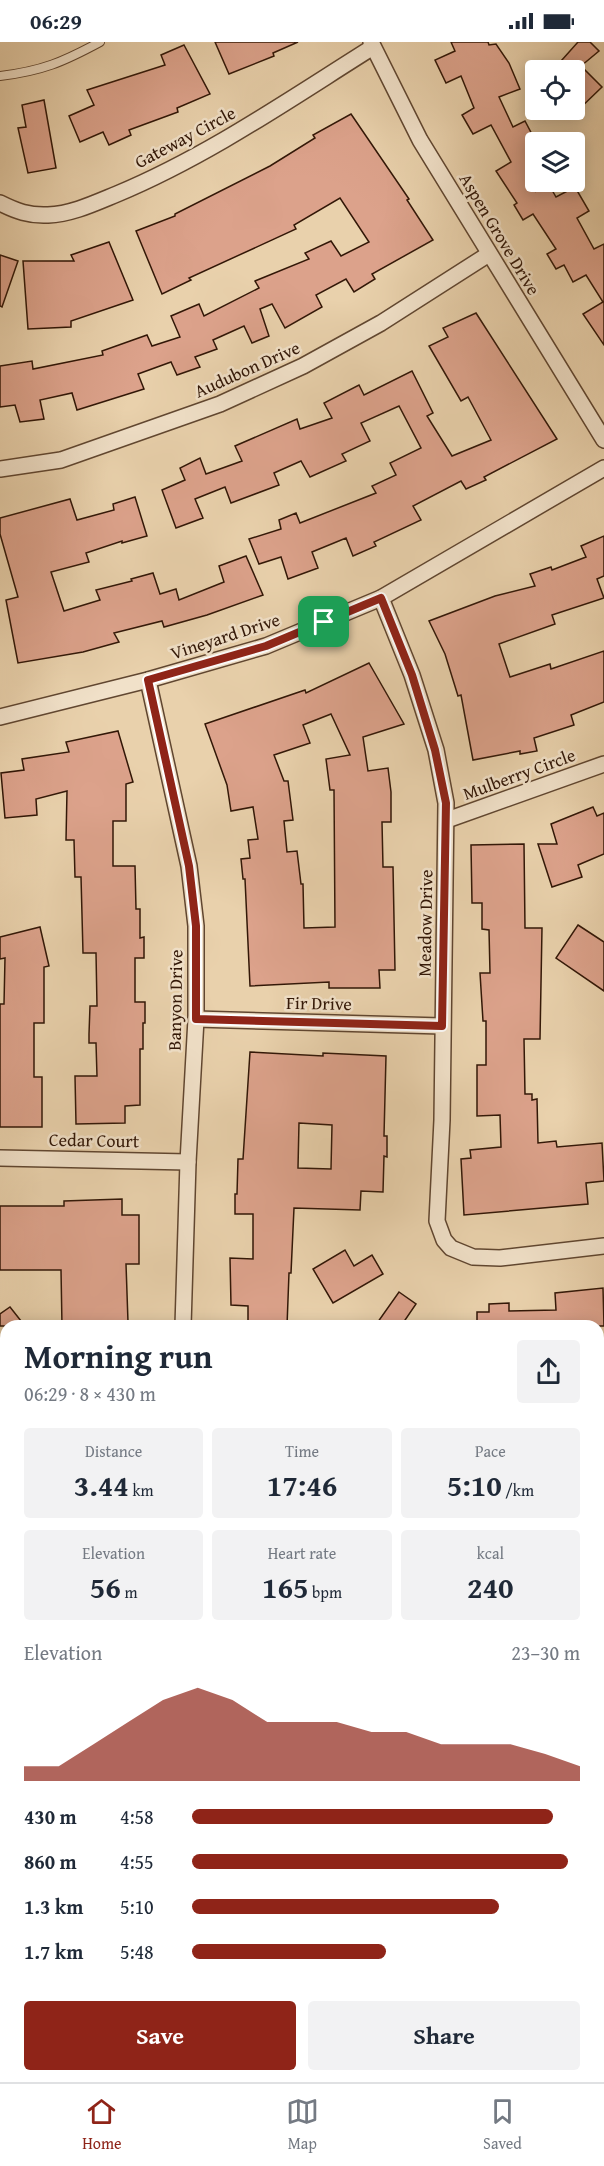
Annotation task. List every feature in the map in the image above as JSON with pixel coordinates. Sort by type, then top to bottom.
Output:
[{"type":"street","name":"Gateway Circle","points":[[0,203],[22,214],[49,215],[79,209],[126,190],[232,136],[372,44]]},
{"type":"street","name":"Aspen Grove Drive","points":[[372,44],[420,140],[604,440]]},
{"type":"street","name":"Audubon Drive","points":[[0,469],[61,460],[220,404],[303,366],[362,334],[489,254]]},
{"type":"street","name":"Vineyard Drive","points":[[0,717],[148,680],[266,646],[381,598],[604,468]]},
{"type":"street","name":"Meadow Drive","points":[[381,598],[412,675],[435,750],[446,803],[442,1120],[436,1221],[444,1240],[451,1248],[473,1257],[500,1258],[604,1246]]},
{"type":"street","name":"Banyon Drive","points":[[148,680],[189,866],[196,926],[196,1019],[188,1161],[183,1320]]},
{"type":"street","name":"Mulberry Circle","points":[[447,820],[604,764]]},
{"type":"street","name":"Fir Drive","points":[[196,1019],[442,1026]]},
{"type":"street","name":"Cedar Court","points":[[0,1158],[188,1161]]},
{"type":"lane","points":[[0,76],[27,73],[64,62],[100,42]]},
{"type":"building","points":[[215,42],[298,42],[273,53],[274,56],[229,74]]},
{"type":"building","points":[[451,42],[488,42],[489,45],[496,44],[509,63],[520,89],[499,97],[513,127],[525,121],[531,132],[525,132],[525,192],[553,192],[556,197],[566,192],[578,192],[589,211],[577,218],[594,249],[604,244],[604,345],[583,314],[603,302],[586,275],[573,282],[564,265],[556,269],[547,254],[556,249],[533,214],[523,220],[514,205],[517,203],[496,171],[511,162],[491,125],[473,134],[462,115],[474,108],[461,76],[446,83],[435,60],[455,51]]},
{"type":"building","points":[[578,42],[590,42],[599,51],[585,63],[585,60],[562,60]]},
{"type":"building","points":[[184,45],[210,94],[177,108],[178,112],[129,130],[131,135],[109,145],[103,132],[80,142],[69,116],[94,105],[87,90],[165,65],[161,55]]},
{"type":"building","points":[[585,70],[602,87],[585,103]]},
{"type":"building","points":[[44,100],[56,168],[28,173],[18,128],[26,127],[22,105]]},
{"type":"building","points":[[351,114],[409,199],[407,200],[433,240],[372,274],[375,279],[354,292],[346,279],[316,295],[322,307],[285,328],[272,304],[260,309],[269,336],[252,343],[244,326],[213,340],[217,349],[195,357],[200,367],[177,375],[171,362],[138,374],[144,389],[77,410],[72,393],[40,400],[44,419],[20,422],[15,405],[0,407],[0,366],[32,361],[33,369],[103,355],[102,351],[147,335],[152,346],[180,337],[171,316],[199,304],[204,316],[259,288],[255,281],[309,259],[305,253],[331,241],[341,256],[369,242],[340,198],[294,225],[296,229],[189,278],[191,280],[162,294],[136,231],[175,216],[270,166],[315,138],[313,135]]},
{"type":"building","points":[[109,242],[133,300],[71,321],[71,327],[28,329],[23,261],[74,261],[71,255]]},
{"type":"building","points":[[0,255],[18,261],[2,307],[0,306]]},
{"type":"building","points":[[476,313],[557,439],[484,477],[486,480],[466,489],[461,481],[413,506],[421,520],[374,542],[376,546],[353,556],[346,538],[312,552],[318,568],[288,579],[281,557],[259,564],[249,539],[281,529],[279,520],[296,513],[300,523],[376,493],[372,486],[396,475],[390,463],[421,448],[399,406],[361,423],[370,441],[342,454],[346,461],[310,477],[301,461],[274,473],[279,485],[231,503],[225,487],[195,499],[203,518],[176,528],[162,490],[185,480],[180,468],[200,458],[206,474],[242,461],[235,446],[297,419],[300,429],[332,418],[324,403],[359,385],[364,395],[412,371],[433,413],[427,416],[452,456],[491,440],[468,397],[461,401],[429,346],[448,337],[443,328]]},
{"type":"building","points":[[135,497],[147,536],[122,543],[122,541],[86,553],[89,562],[51,572],[64,611],[100,600],[96,590],[153,573],[160,594],[176,589],[179,600],[224,582],[219,566],[246,556],[263,595],[207,615],[164,627],[162,621],[114,633],[119,642],[83,652],[18,663],[6,600],[18,597],[0,534],[0,518],[70,499],[77,520],[114,510],[113,504]]},
{"type":"building","points":[[604,536],[604,576],[597,579],[604,598],[552,615],[555,624],[499,644],[510,677],[550,664],[551,669],[604,651],[604,702],[571,715],[574,725],[534,738],[537,751],[520,754],[520,751],[473,760],[461,695],[458,696],[445,654],[429,621],[495,596],[535,586],[530,574],[551,567],[552,570],[586,557],[581,546]]},
{"type":"building","points":[[369,663],[404,724],[363,737],[368,771],[388,768],[391,792],[391,822],[382,822],[383,867],[393,867],[395,970],[379,970],[380,988],[329,988],[329,982],[250,986],[245,879],[243,879],[241,859],[250,858],[248,840],[258,839],[253,807],[231,811],[227,785],[205,724],[305,690],[306,693]],"holes":[[[331,714],[350,755],[326,759],[330,790],[334,790],[335,927],[304,928],[303,884],[301,884],[297,851],[287,852],[284,821],[293,820],[288,781],[284,781],[274,755],[310,743],[303,725]]]},
{"type":"building","points":[[118,731],[133,782],[126,784],[126,821],[113,821],[113,866],[135,866],[136,909],[140,909],[140,938],[144,937],[144,958],[135,958],[135,1002],[145,1002],[143,1049],[140,1049],[140,1105],[125,1106],[125,1123],[76,1124],[75,1076],[97,1076],[96,1043],[89,1043],[90,1006],[97,1006],[96,953],[83,953],[81,877],[75,877],[74,840],[66,840],[67,791],[36,799],[37,815],[5,818],[1,773],[24,770],[22,759],[69,752],[66,742]]},
{"type":"building","points":[[593,807],[597,816],[604,813],[604,854],[578,865],[582,877],[552,887],[538,844],[557,844],[551,824]]},
{"type":"building","points":[[524,844],[525,928],[542,928],[540,1039],[524,1039],[525,1094],[532,1094],[532,1100],[537,1099],[538,1143],[556,1141],[557,1147],[602,1143],[604,1181],[586,1183],[588,1204],[464,1215],[461,1159],[471,1158],[470,1150],[501,1147],[500,1115],[477,1116],[477,1065],[486,1065],[486,1021],[483,1021],[480,973],[490,973],[489,930],[482,929],[482,903],[472,903],[471,845]]},
{"type":"building","points":[[578,925],[604,942],[604,991],[556,958]]},
{"type":"building","points":[[40,927],[49,966],[44,967],[44,1023],[34,1023],[34,1077],[42,1077],[42,1127],[0,1127],[0,1004],[4,1004],[5,958],[0,959],[0,937]]},
{"type":"building","points":[[250,1052],[323,1056],[323,1053],[386,1056],[384,1136],[387,1136],[387,1157],[384,1156],[383,1192],[361,1191],[360,1210],[294,1208],[287,1320],[248,1320],[248,1306],[231,1305],[230,1258],[253,1259],[253,1214],[235,1214],[238,1159],[243,1159]],"holes":[[[299,1123],[332,1125],[331,1169],[298,1168]]]},
{"type":"building","points":[[122,1199],[122,1215],[139,1215],[139,1264],[126,1264],[128,1320],[62,1320],[61,1270],[0,1270],[0,1206],[64,1206],[64,1201]]},
{"type":"building","points":[[345,1250],[354,1266],[372,1255],[383,1274],[333,1303],[313,1269]]},
{"type":"building","points":[[603,1288],[604,1320],[477,1320],[477,1312],[489,1312],[489,1304],[509,1303],[509,1311],[556,1310],[555,1293]]},
{"type":"building","points":[[399,1292],[416,1304],[405,1320],[379,1320]]},
{"type":"building","points":[[10,1307],[20,1320],[0,1320],[0,1314]]},
{"type":"route","points":[[381,598],[412,675],[435,750],[446,803],[447,820],[442,1026],[196,1019],[196,926],[189,866],[148,680],[266,646],[324,622],[381,598]]}]
